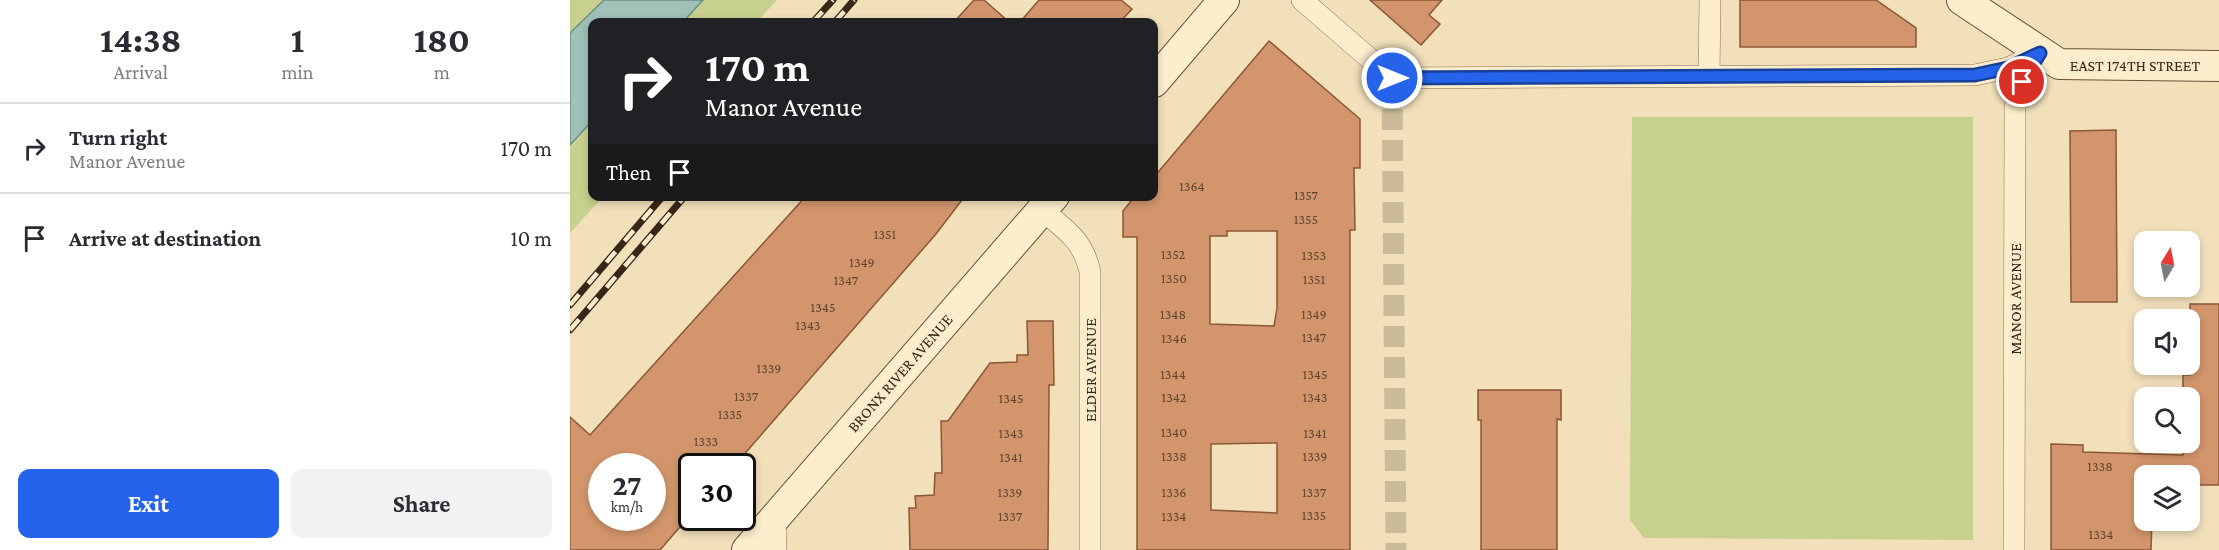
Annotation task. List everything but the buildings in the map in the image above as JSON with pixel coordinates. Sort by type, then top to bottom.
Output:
[{"type":"main road","points":[[1158,77],[1224,0]]},
{"type":"main road","name":"EAST 174TH STREET","points":[[1962,0],[2040,53],[2064,65],[2219,66]]},
{"type":"main road","name":"BRONX RIVER AVENUE","points":[[747,550],[1048,203]]},
{"type":"street","points":[[1302,0],[1392,78],[1975,75],[2008,68],[2040,53]]},
{"type":"street","points":[[1709,76],[1710,0]]},
{"type":"street","name":"MANOR AVENUE","points":[[2014,550],[2015,107],[2022,82],[2040,53]]},
{"type":"street","name":"ELDER AVENUE","points":[[1048,203],[1086,254],[1090,272],[1090,550]]},
{"type":"street","points":[[775,518],[776,550]]},
{"type":"green space","points":[[570,0],[604,0],[570,33]]},
{"type":"green space","points":[[703,0],[777,0],[761,18],[687,18]]},
{"type":"green space","points":[[1632,117],[1973,117],[1973,540],[1644,538],[1630,520]]},
{"type":"green space","points":[[588,125],[588,201],[599,201],[570,233],[570,145]]},
{"type":"water","points":[[604,0],[703,0],[687,18],[588,18],[588,125],[570,145],[570,33]]},
{"type":"tunnel","points":[[1392,78],[1396,550]]},
{"type":"railway","points":[[817,18],[833,0]]},
{"type":"railway","points":[[838,18],[854,0]]},
{"type":"railway","points":[[570,305],[659,201]]},
{"type":"railway","points":[[570,330],[681,201]]},
{"type":"route","points":[[1392,78],[1975,75],[2008,68],[2040,53],[2022,82]]}]
